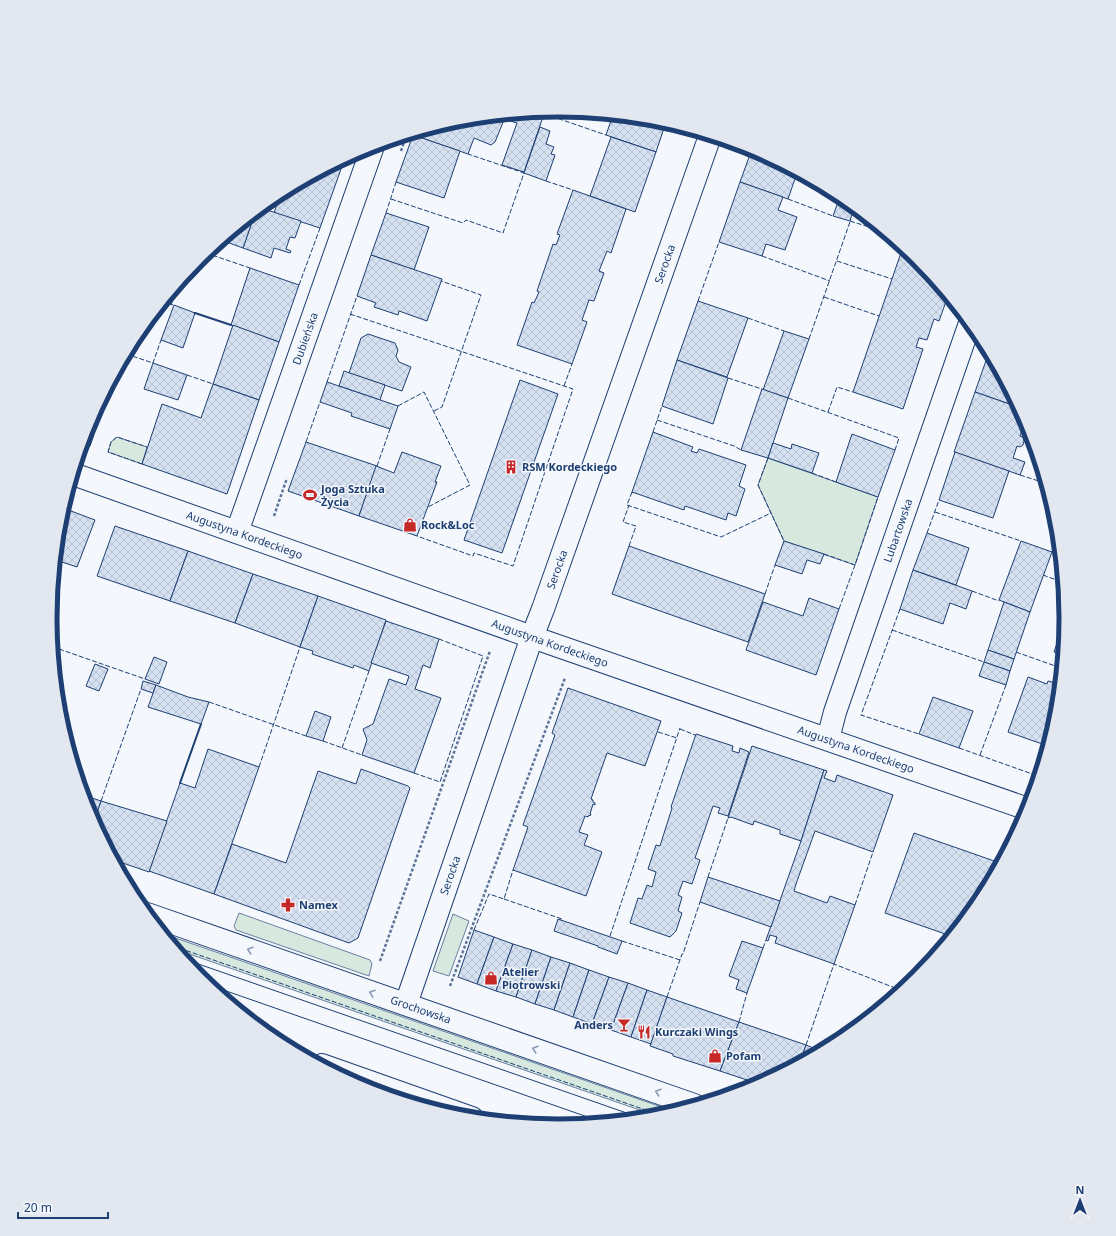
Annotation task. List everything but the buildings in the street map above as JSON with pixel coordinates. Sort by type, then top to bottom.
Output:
[{"type":"street","name":"Serocka","points":[[406,1004],[532,637],[708,141]]},
{"type":"street","name":"Dubieńska","points":[[237,532],[370,153]]},
{"type":"street","name":"Lubartowska","points":[[828,739],[835,712],[968,330]]},
{"type":"street","name":"Augustyna Kordeckiego","points":[[78,476],[532,637],[1022,807]]},
{"type":"street","name":"Grochowska","points":[[157,917],[686,1102]]},
{"type":"street","points":[[362,1079],[413,1097]]},
{"type":"path","points":[[380,961],[490,650]]},
{"type":"path","points":[[450,986],[565,678]]},
{"type":"shaded area","points":[[117,437],[147,447],[142,464],[108,452],[111,442]]},
{"type":"shaded area","points":[[768,458],[878,497],[855,565],[784,541],[758,485]]},
{"type":"shaded area","points":[[239,913],[370,960],[372,964],[369,976],[236,930],[234,926]]},
{"type":"shaded area","points":[[453,914],[469,921],[449,976],[433,971]]},
{"type":"shaded area","points":[[172,937],[663,1107],[643,1111],[185,953]]},
{"type":"tram line","points":[[195,963],[629,1114]]},
{"type":"tram line","points":[[222,990],[591,1118]]},
{"type":"fence","points":[[554,117],[606,135]]},
{"type":"fence","points":[[391,199],[463,223],[466,220],[503,233],[524,173],[468,154]]},
{"type":"fence","points":[[546,181],[573,190]]},
{"type":"fence","points":[[386,213],[396,182]]},
{"type":"fence","points":[[788,199],[833,216]]},
{"type":"fence","points":[[809,339],[851,219]]},
{"type":"fence","points":[[850,221],[871,228]]},
{"type":"fence","points":[[299,285],[320,228]]},
{"type":"fence","points":[[698,301],[719,242]]},
{"type":"fence","points":[[213,255],[250,268]]},
{"type":"fence","points":[[762,256],[830,281]]},
{"type":"fence","points":[[837,261],[892,279]]},
{"type":"fence","points":[[434,411],[442,407],[481,295],[441,281]]},
{"type":"fence","points":[[327,382],[357,296]]},
{"type":"fence","points":[[171,305],[174,297]]},
{"type":"fence","points":[[824,297],[879,316]]},
{"type":"fence","points":[[168,304],[173,305]]},
{"type":"fence","points":[[350,314],[573,389],[513,566],[474,553],[473,556],[417,536]]},
{"type":"fence","points":[[748,318],[784,331]]},
{"type":"fence","points":[[131,356],[153,363],[161,340]]},
{"type":"fence","points":[[564,386],[572,364]]},
{"type":"fence","points":[[187,375],[213,384]]},
{"type":"fence","points":[[728,378],[762,389]]},
{"type":"fence","points":[[828,412],[837,387],[853,392]]},
{"type":"fence","points":[[398,406],[424,392],[470,485],[428,507]]},
{"type":"fence","points":[[788,398],[899,438],[895,450]]},
{"type":"fence","points":[[306,442],[320,402]]},
{"type":"fence","points":[[653,432],[662,406]]},
{"type":"fence","points":[[657,420],[734,446],[741,450]]},
{"type":"fence","points":[[377,466],[390,429]]},
{"type":"fence","points":[[142,464],[108,452],[111,442],[117,437],[147,447]]},
{"type":"fence","points":[[768,458],[758,485],[784,541]]},
{"type":"fence","points":[[812,473],[836,482]]},
{"type":"fence","points":[[1020,475],[1040,481]]},
{"type":"fence","points":[[632,492],[627,505],[721,537],[771,513]]},
{"type":"fence","points":[[824,554],[855,565],[878,497]]},
{"type":"fence","points":[[927,533],[939,500]]},
{"type":"fence","points":[[629,505],[623,522],[636,526],[629,546]]},
{"type":"fence","points":[[935,512],[1021,541]]},
{"type":"fence","points":[[1052,552],[1054,547]]},
{"type":"fence","points":[[765,594],[775,565]]},
{"type":"fence","points":[[839,609],[855,565]]},
{"type":"fence","points":[[1043,575],[1058,580]]},
{"type":"fence","points":[[972,591],[999,601]]},
{"type":"fence","points":[[900,609],[861,715],[919,734]]},
{"type":"fence","points":[[892,630],[984,662]]},
{"type":"fence","points":[[414,773],[440,782],[483,656],[439,639]]},
{"type":"fence","points":[[259,767],[300,647]]},
{"type":"fence","points":[[59,649],[145,679]]},
{"type":"fence","points":[[1016,652],[1057,666]]},
{"type":"fence","points":[[342,748],[369,671]]},
{"type":"fence","points":[[980,755],[1006,685]]},
{"type":"fence","points":[[101,801],[141,689]]},
{"type":"fence","points":[[209,702],[306,736]]},
{"type":"fence","points":[[610,936],[680,728]]},
{"type":"fence","points":[[680,729],[695,735]]},
{"type":"fence","points":[[658,732],[677,738]]},
{"type":"fence","points":[[323,741],[362,755]]},
{"type":"fence","points":[[959,748],[1033,774]]},
{"type":"fence","points":[[708,877],[728,818]]},
{"type":"fence","points":[[855,905],[873,852]]},
{"type":"fence","points":[[474,930],[489,894],[504,899],[513,870]]},
{"type":"fence","points":[[504,899],[562,919]]},
{"type":"fence","points":[[667,997],[700,902]]},
{"type":"fence","points":[[763,948],[766,940]]},
{"type":"fence","points":[[622,941],[680,960]]},
{"type":"fence","points":[[182,949],[647,1111]]},
{"type":"fence","points":[[806,1045],[834,964],[895,988]]},
{"type":"fence","points":[[739,1022],[747,993]]},
{"type":"wall","points":[[195,313],[231,325]]},
{"type":"wall","points":[[180,783],[201,724]]},
{"type":"place","name":"RSM Kordeckiego","points":[[511,467]]},
{"type":"place","name":"Joga Sztuka Życia","points":[[310,495]]},
{"type":"place","name":"Rock&Loc","points":[[410,525]]},
{"type":"place","name":"Namex","points":[[288,905]]},
{"type":"place","name":"Atelier Piotrowski","points":[[491,978]]},
{"type":"place","name":"Anders","points":[[624,1025]]},
{"type":"place","name":"Kurczaki Wings","points":[[644,1032]]},
{"type":"place","name":"Pofam","points":[[715,1056]]}]
